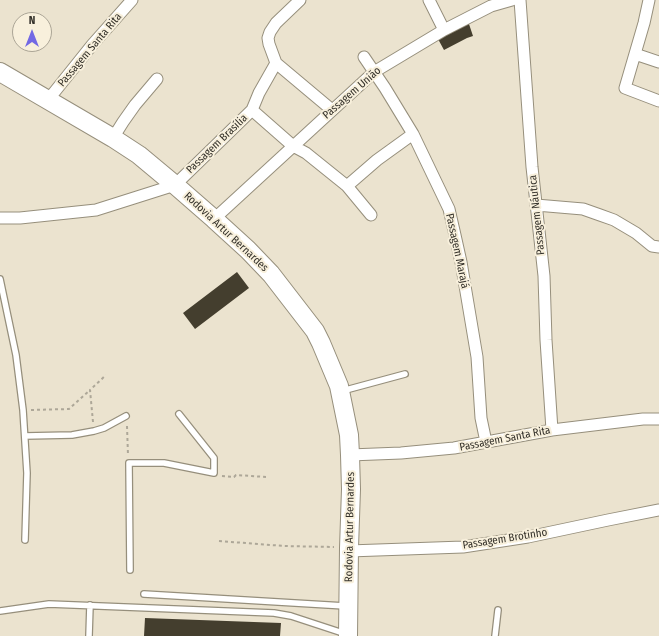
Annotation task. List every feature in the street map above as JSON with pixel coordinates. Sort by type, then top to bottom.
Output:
[{"type":"main road","name":"Rodovia Artur Bernardes","points":[[0,72],[113,138],[139,156],[175,185],[214,218],[248,250],[271,274],[315,331],[334,373],[340,392],[349,435],[351,489],[348,635]]},
{"type":"street","name":"Passagem Santa Rita","points":[[48,100],[92,45],[132,0]]},
{"type":"street","points":[[300,0],[276,23],[270,32],[268,38],[269,44],[276,63],[332,110]]},
{"type":"street","points":[[429,0],[444,30]]},
{"type":"street","name":"Passagem Náutica","points":[[520,0],[532,167],[544,276],[546,340],[552,430]]},
{"type":"street","points":[[649,0],[625,88],[659,101]]},
{"type":"street","name":"Passagem União","points":[[214,218],[374,72],[444,30],[491,6],[505,1]]},
{"type":"street","points":[[635,54],[659,62]]},
{"type":"street","name":"Passagem Marajá","points":[[364,57],[413,134],[449,209],[456,235],[477,357],[482,418],[486,442]]},
{"type":"street","name":"Passagem Brasília","points":[[175,185],[252,110],[259,93],[276,63]]},
{"type":"street","points":[[113,138],[135,105],[157,79]]},
{"type":"street","points":[[252,110],[293,146],[306,153],[347,186],[371,215]]},
{"type":"street","points":[[347,186],[377,160],[413,134]]},
{"type":"street","points":[[0,218],[20,218],[96,210],[175,185]]},
{"type":"street","points":[[536,205],[583,209],[614,220],[636,233],[652,246],[659,247]]},
{"type":"street","name":"Passagem Santa Rita","points":[[350,455],[401,453],[454,448],[552,430],[643,419],[659,419]]},
{"type":"street","name":"Passagem Brotinho","points":[[349,549],[463,547],[528,537],[659,510]]},
{"type":"lane","points":[[0,279],[16,355],[24,410],[27,473],[25,540]]},
{"type":"lane","points":[[340,392],[404,374]]},
{"type":"lane","points":[[130,570],[129,463],[164,463],[214,473],[214,458],[179,414]]},
{"type":"lane","points":[[25,436],[72,435],[94,431],[104,428],[126,416]]},
{"type":"lane","points":[[144,594],[349,606]]},
{"type":"lane","points":[[0,610],[49,604],[274,613],[291,616],[348,635]]},
{"type":"lane","points":[[89,636],[90,605]]},
{"type":"lane","points":[[495,636],[498,610]]},
{"type":"path","points":[[24,410],[69,409],[106,375]]},
{"type":"path","points":[[90,390],[94,431]]},
{"type":"path","points":[[126,416],[129,463]]},
{"type":"path","points":[[214,473],[222,476],[234,477],[236,475],[266,477]]},
{"type":"path","points":[[219,541],[349,549]]},
{"type":"building","points":[[468,21],[473,36],[444,50],[438,39]]},
{"type":"building","points":[[237,272],[249,288],[195,329],[183,313]]},
{"type":"building","points":[[145,618],[281,623],[280,636],[144,636]]}]
